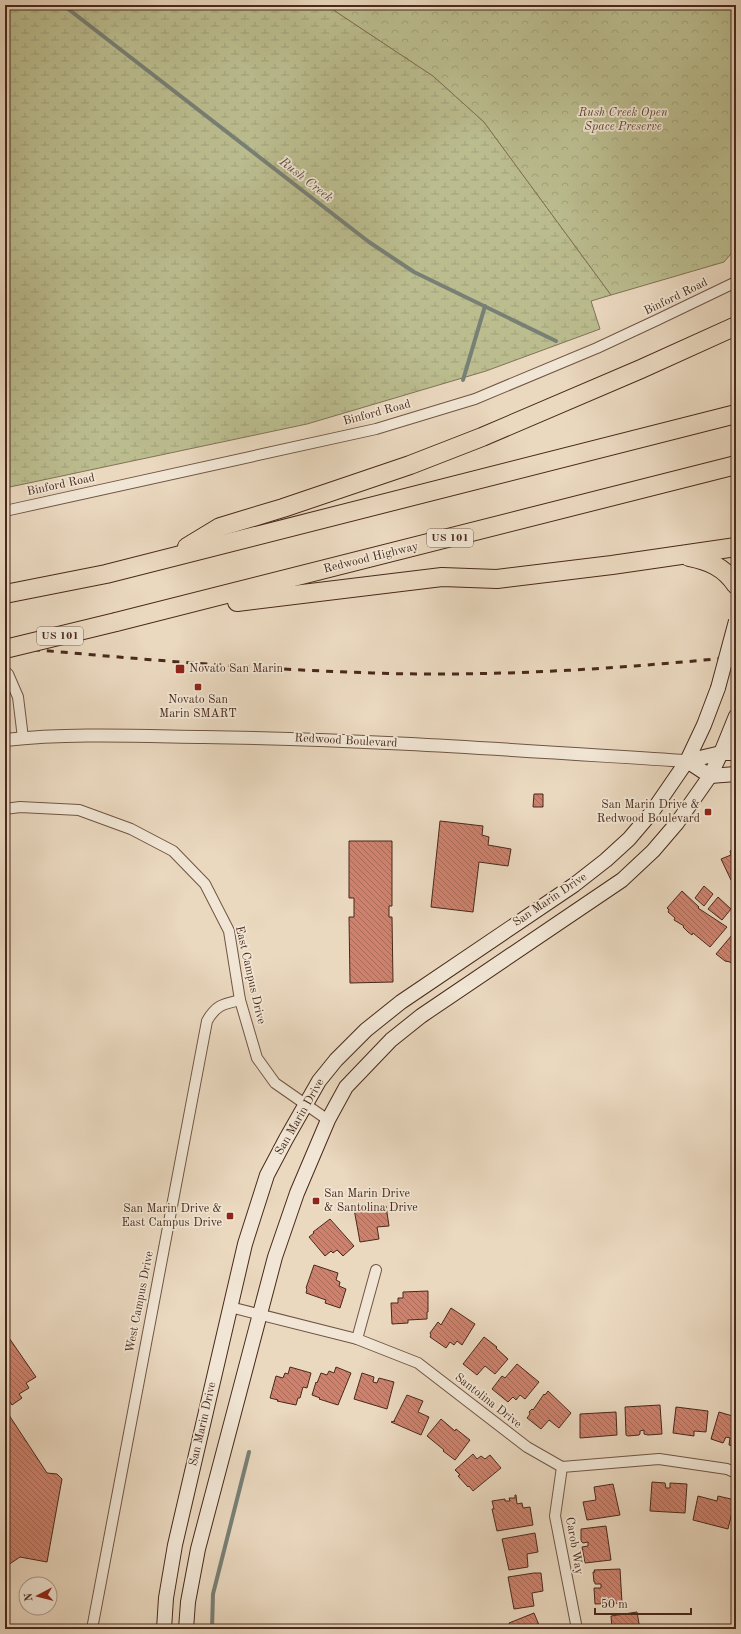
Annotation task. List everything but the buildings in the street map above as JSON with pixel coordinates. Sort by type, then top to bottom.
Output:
[{"type":"highway","points":[[171,557],[220,526],[283,508],[410,465],[543,411],[736,326]]},
{"type":"highway","points":[[5,594],[106,574],[736,414]]},
{"type":"highway","name":"Redwood Highway","points":[[5,649],[736,465]]},
{"type":"highway","points":[[164,610],[442,577],[497,579],[681,556],[736,547]]},
{"type":"highway","points":[[681,556],[704,560],[715,564],[736,585]]},
{"type":"main road","name":"San Marin Drive","points":[[164,1629],[166,1598],[175,1545],[245,1244],[267,1176],[305,1105],[319,1081],[336,1060],[366,1030],[395,1006],[429,981],[574,885],[606,860],[629,839],[652,812],[687,761],[704,725],[718,688],[736,621]]},
{"type":"main road","name":"San Marin Drive","points":[[186,1629],[188,1602],[198,1549],[275,1257],[297,1193],[328,1120],[346,1087],[391,1040],[415,1021],[448,996],[622,880],[653,851],[677,823],[710,776],[736,716]]},
{"type":"main road","name":"Redwood Boulevard","points":[[687,761],[721,753],[736,753]]},
{"type":"main road","name":"Redwood Boulevard","points":[[687,761],[710,776]]},
{"type":"main road","points":[[710,776],[736,774]]},
{"type":"street","name":"Binford Road","points":[[5,511],[376,429],[468,401],[603,345],[684,308],[736,282]]},
{"type":"street","points":[[5,672],[8,674],[18,697],[23,738]]},
{"type":"street","name":"Redwood Boulevard","points":[[5,740],[23,738],[157,736],[296,738],[687,761]]},
{"type":"street","name":"East Campus Drive","points":[[5,810],[20,807],[78,810],[131,829],[173,851],[205,884],[229,931],[240,1000],[257,1058],[275,1083],[328,1120]]},
{"type":"street","name":"West Campus Drive","points":[[92,1629],[207,1021],[212,1011],[221,1005],[240,1000]]},
{"type":"street","points":[[357,1339],[376,1270]]},
{"type":"street","name":"Santolina Drive","points":[[230,1307],[357,1339],[418,1363],[527,1447],[562,1467]]},
{"type":"street","points":[[562,1467],[659,1459],[727,1469],[736,1473]]},
{"type":"street","name":"Carob Way","points":[[562,1467],[555,1516],[577,1629]]},
{"type":"green space","points":[[5,5],[327,5],[433,76],[484,122],[611,295],[591,301],[600,329],[486,371],[307,424],[5,488]]},
{"type":"green space","name":"Rush Creek Open Space Preserve","points":[[327,5],[736,5],[736,248],[724,262],[611,295],[484,122],[433,76]]},
{"type":"waterway","name":"Rush Creek","points":[[63,5],[369,242],[414,272],[556,341]]},
{"type":"waterway","points":[[463,380],[485,306]]},
{"type":"waterway","points":[[212,1629],[213,1594],[249,1452]]},
{"type":"railway","points":[[5,647],[234,666],[418,674],[554,671],[736,657]]},
{"type":"place","name":"Novato San Marin","points":[[180,669]]},
{"type":"place","name":"Novato San Marin SMART","points":[[198,687]]},
{"type":"place","name":"San Marin Drive & Redwood Boulevard","points":[[708,812]]},
{"type":"place","name":"San Marin Drive & Santolina Drive","points":[[316,1201]]},
{"type":"place","name":"San Marin Drive & East Campus Drive","points":[[230,1216]]}]
